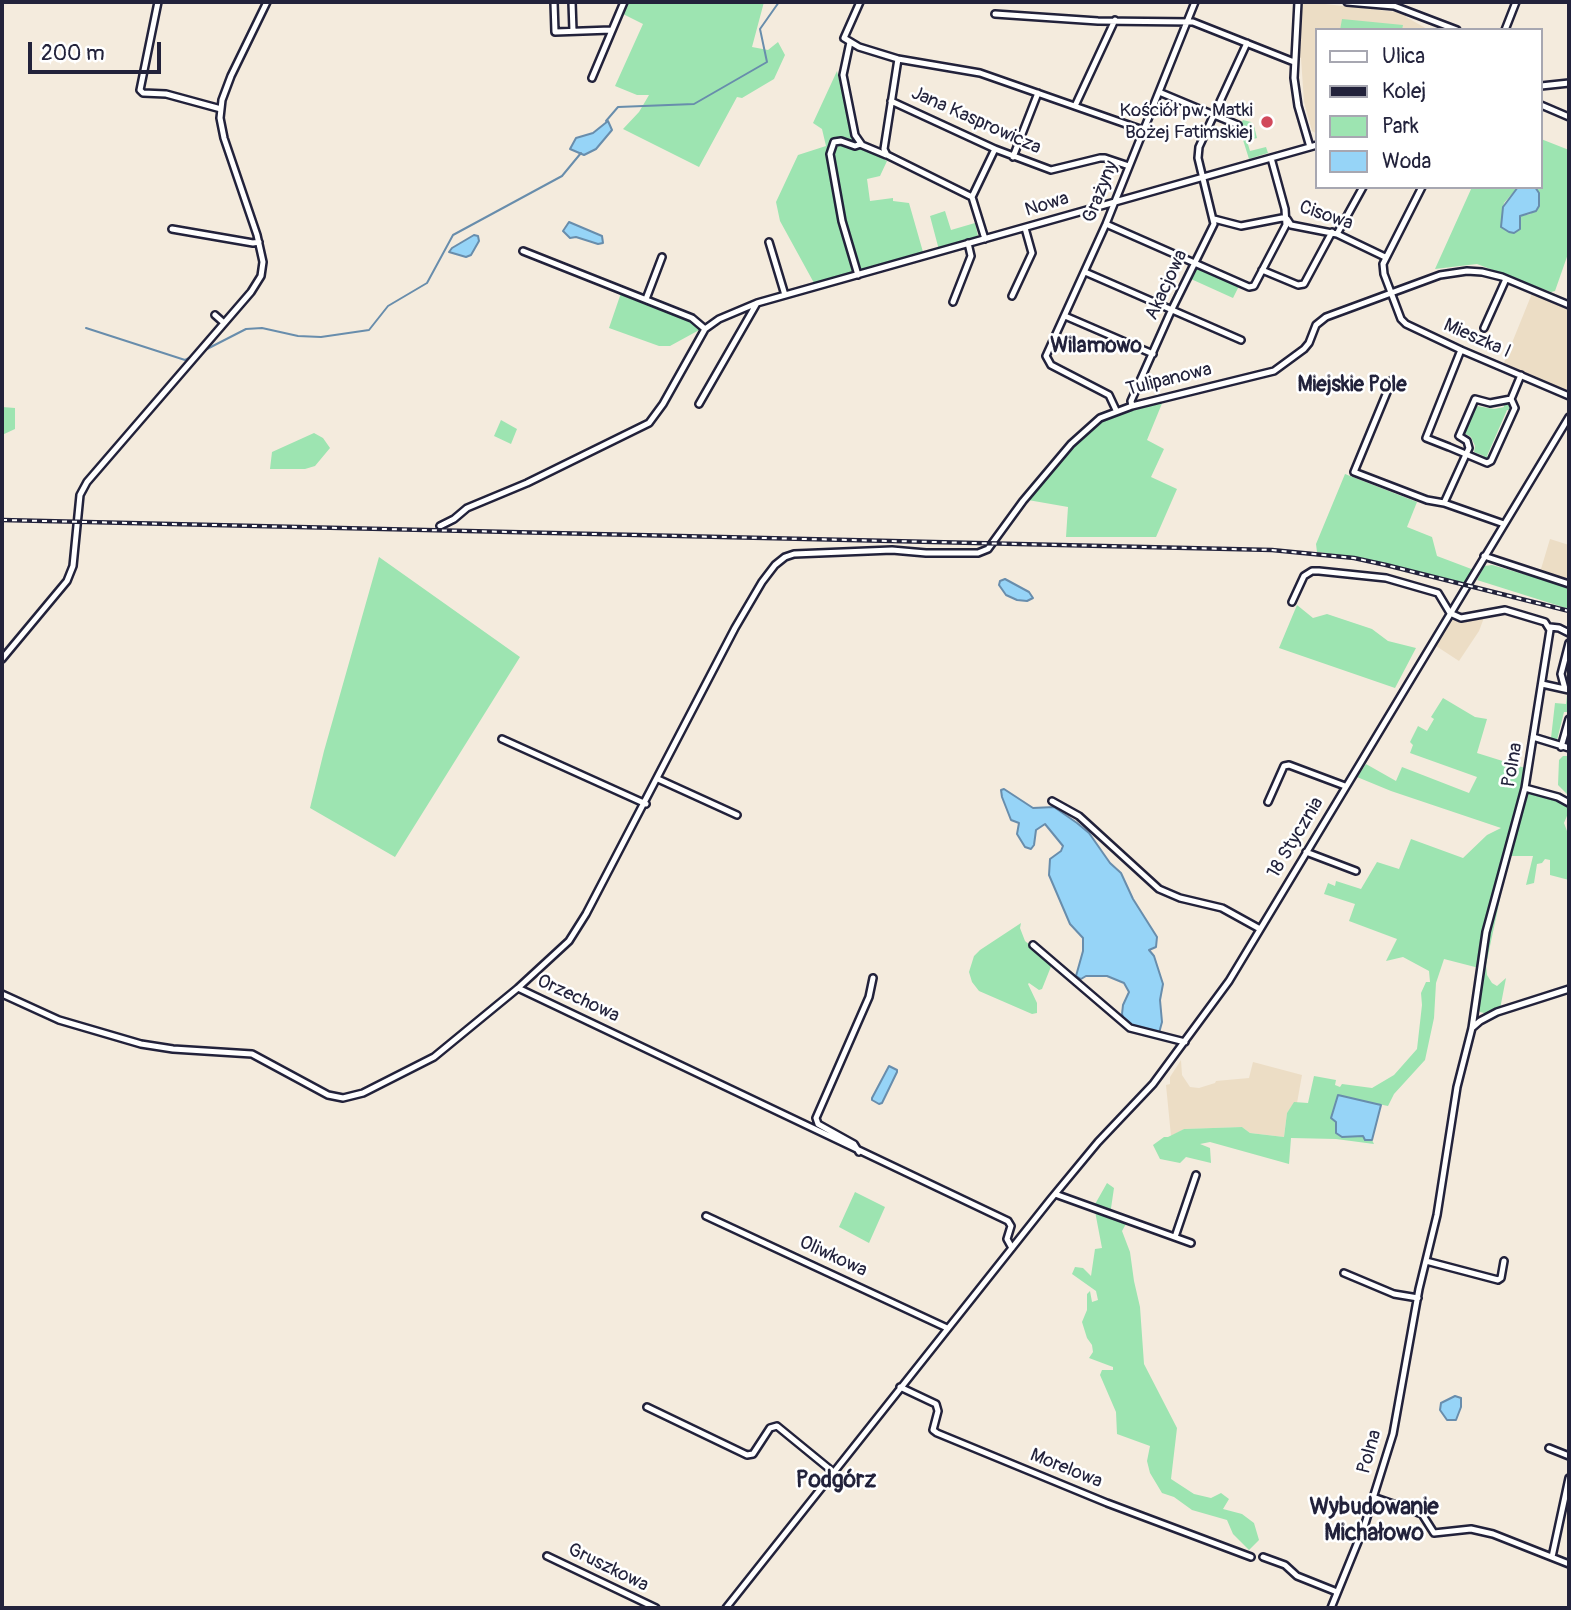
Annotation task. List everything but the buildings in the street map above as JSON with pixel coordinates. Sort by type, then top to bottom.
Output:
[{"type":"street","points":[[158,2],[140,90],[143,93],[166,93],[221,109]]},
{"type":"street","points":[[2,659],[67,581],[73,566],[80,495],[87,482],[251,292],[261,276],[263,268],[259,242],[224,138],[221,109],[231,76],[267,2]]},
{"type":"street","points":[[554,2],[555,32],[611,30]]},
{"type":"street","points":[[572,2],[573,31]]},
{"type":"street","points":[[592,78],[624,2]]},
{"type":"street","points":[[860,2],[844,38],[850,42],[898,59],[980,74],[1143,130]]},
{"type":"street","name":"Grażyny","points":[[1116,410],[1109,395],[1051,365],[1046,356],[1115,201],[1195,2]]},
{"type":"street","points":[[1298,2],[1294,62],[1298,106],[1310,147]]},
{"type":"street","points":[[1347,2],[1394,6],[1452,28]]},
{"type":"street","points":[[1506,28],[1517,2]]},
{"type":"street","points":[[995,14],[1098,21],[1188,21],[1294,62]]},
{"type":"street","points":[[1075,106],[1115,20]]},
{"type":"street","points":[[850,42],[843,75],[855,135],[862,145]]},
{"type":"street","points":[[1214,219],[1198,158],[1199,147],[1247,43]]},
{"type":"street","points":[[887,155],[884,149],[898,59]]},
{"type":"street","points":[[1543,86],[1569,83]]},
{"type":"street","points":[[1159,92],[1238,125]]},
{"type":"street","points":[[1013,157],[1038,93]]},
{"type":"street","name":"Jana Kasprowicza","points":[[891,101],[1013,157],[1051,170],[1100,158],[1129,166]]},
{"type":"street","points":[[1543,106],[1569,117]]},
{"type":"street","points":[[858,275],[842,222],[830,154],[834,142],[862,145],[972,197]]},
{"type":"street","name":"Nowa","points":[[705,328],[757,303],[1316,145]]},
{"type":"street","points":[[985,239],[972,197],[995,149]]},
{"type":"street","points":[[1105,224],[1249,287],[1254,286],[1287,219],[1271,158]]},
{"type":"street","points":[[1262,270],[1298,285],[1304,284],[1362,189]]},
{"type":"street","points":[[1385,257],[1421,189]]},
{"type":"street","name":"Cisowa","points":[[1214,219],[1241,226],[1277,218],[1287,219],[1292,225],[1334,233],[1385,257]]},
{"type":"street","name":"Akacjowa","points":[[1132,405],[1172,309],[1214,224],[1214,219]]},
{"type":"street","points":[[1012,296],[1032,253],[1025,228]]},
{"type":"street","points":[[172,229],[259,242]]},
{"type":"street","points":[[769,243],[785,295]]},
{"type":"street","points":[[953,302],[971,256],[968,243]]},
{"type":"street","points":[[440,526],[467,508],[527,483],[649,423],[663,404],[705,328],[692,318],[523,251]]},
{"type":"street","points":[[646,299],[662,257]]},
{"type":"street","name":"Mieszka I","points":[[1385,257],[1384,274],[1403,322],[1569,396]]},
{"type":"street","points":[[1085,272],[1241,340]]},
{"type":"street","name":"Tulipanowa","points":[[775,565],[794,554],[892,550],[978,553],[988,549],[1023,501],[1071,444],[1091,425],[1116,410],[1132,405],[1274,371],[1304,349],[1321,320],[1390,292],[1455,272],[1482,272],[1569,305]]},
{"type":"street","points":[[1484,328],[1506,279]]},
{"type":"street","points":[[699,404],[757,303]]},
{"type":"street","points":[[215,315],[224,323]]},
{"type":"street","points":[[1065,316],[1153,354]]},
{"type":"street","points":[[1461,350],[1426,438],[1487,463],[1491,461],[1514,408],[1511,399],[1521,375]]},
{"type":"street","points":[[1392,380],[1354,472],[1427,500],[1444,503],[1504,524]]},
{"type":"street","points":[[1444,503],[1469,444],[1459,436],[1475,399],[1490,403],[1511,399]]},
{"type":"street","name":"18 Stycznia","points":[[726,1608],[832,1471],[1055,1194],[1098,1142],[1153,1084],[1229,981],[1569,417]]},
{"type":"street","points":[[1484,556],[1569,584]]},
{"type":"street","name":"Orzechowa","points":[[775,565],[735,628],[646,804],[586,914],[569,941],[518,988],[1008,1221],[1011,1226],[1007,1239],[1012,1248]]},
{"type":"street","points":[[1292,602],[1304,576],[1312,570],[1319,570],[1386,578],[1438,593],[1450,613],[1463,618],[1505,610],[1569,632]]},
{"type":"street","name":"Polna","points":[[1331,1608],[1359,1540],[1392,1434],[1437,1215],[1457,1087],[1472,1028],[1486,932],[1525,788],[1550,627]]},
{"type":"street","points":[[1567,690],[1561,674],[1569,643]]},
{"type":"street","points":[[1542,684],[1567,690]]},
{"type":"street","points":[[1561,747],[1569,719]]},
{"type":"street","points":[[1533,737],[1569,748]]},
{"type":"street","points":[[502,739],[646,804]]},
{"type":"street","points":[[1268,802],[1283,766],[1289,765],[1345,786]]},
{"type":"street","points":[[658,779],[737,815]]},
{"type":"street","points":[[1525,788],[1558,797],[1569,803]]},
{"type":"street","points":[[1052,801],[1079,816],[1159,889],[1180,898],[1222,908],[1260,929]]},
{"type":"street","points":[[1306,852],[1356,871]]},
{"type":"street","points":[[1033,944],[1130,1028],[1185,1042]]},
{"type":"street","points":[[859,1152],[854,1144],[816,1122],[869,997],[873,978]]},
{"type":"street","points":[[2,993],[59,1020],[141,1044],[173,1049],[252,1054],[328,1095],[343,1098],[363,1093],[434,1057],[518,988]]},
{"type":"street","points":[[1472,1028],[1487,1017],[1569,989]]},
{"type":"street","points":[[1475,1009],[1487,1017]]},
{"type":"street","points":[[1175,1237],[1196,1175]]},
{"type":"street","points":[[1055,1194],[1191,1243]]},
{"type":"street","name":"Oliwkowa","points":[[706,1216],[947,1328]]},
{"type":"street","points":[[1426,1261],[1498,1280],[1501,1278],[1504,1261]]},
{"type":"street","points":[[1344,1273],[1394,1294],[1418,1298]]},
{"type":"street","name":"Morelowa","points":[[900,1387],[936,1404],[938,1411],[933,1430],[937,1433],[1107,1503],[1251,1557]]},
{"type":"street","points":[[646,1407],[747,1455],[753,1454],[771,1428],[777,1426],[832,1471]]},
{"type":"street","points":[[1549,1448],[1569,1456]]},
{"type":"street","points":[[1552,1557],[1569,1478]]},
{"type":"street","points":[[1373,1497],[1422,1514],[1434,1533],[1471,1529],[1569,1563]]},
{"type":"street","name":"Gruszkowa","points":[[547,1556],[656,1608]]},
{"type":"street","points":[[1263,1557],[1285,1565],[1297,1576],[1337,1592]]},
{"type":"shaded area","points":[[1307,2],[1406,13],[1406,17],[1425,28],[1316,28],[1316,133],[1312,131],[1304,102],[1299,57],[1302,5]]},
{"type":"shaded area","points":[[1535,286],[1569,300],[1569,400],[1501,370]]},
{"type":"shaded area","points":[[1550,539],[1569,545],[1569,581],[1542,572]]},
{"type":"shaded area","points":[[1485,615],[1479,631],[1459,661],[1436,646],[1453,618],[1461,620]]},
{"type":"shaded area","points":[[1181,1060],[1182,1075],[1190,1087],[1199,1088],[1216,1081],[1249,1078],[1253,1062],[1302,1075],[1297,1103],[1294,1103],[1287,1113],[1284,1137],[1250,1133],[1242,1127],[1184,1129],[1171,1136],[1166,1085],[1170,1084],[1170,1077]]},
{"type":"green space","points":[[628,2],[764,2],[752,47],[768,50],[778,42],[785,55],[774,79],[742,98],[737,97],[699,167],[623,129],[639,112],[649,95],[637,95],[615,86],[643,24],[623,14]]},
{"type":"green space","points":[[1342,19],[1403,25],[1402,28],[1340,28]]},
{"type":"green space","points":[[837,71],[854,142],[887,161],[880,176],[867,179],[870,201],[893,198],[893,201],[909,203],[923,252],[814,283],[780,221],[776,202],[798,155],[826,146],[822,129],[813,123]]},
{"type":"green space","points":[[1243,120],[1251,122],[1257,138],[1247,141],[1250,151],[1266,147],[1268,153],[1249,159],[1239,127]]},
{"type":"green space","points":[[1543,140],[1569,150],[1569,251],[1555,291],[1551,292],[1477,264],[1435,269],[1471,189],[1516,189],[1504,203],[1501,224],[1520,229],[1520,216],[1531,214],[1535,189],[1543,189]]},
{"type":"green space","points":[[945,211],[951,230],[975,223],[978,236],[939,250],[930,216]]},
{"type":"green space","points":[[1196,268],[1239,286],[1233,298],[1191,279]]},
{"type":"green space","points":[[621,293],[693,321],[701,326],[701,329],[670,346],[659,346],[609,328]]},
{"type":"green space","points":[[1163,401],[1147,440],[1164,449],[1151,477],[1177,489],[1156,537],[1066,537],[1068,507],[1028,500],[1065,456],[1099,422],[1119,410]]},
{"type":"green space","points":[[1507,402],[1511,410],[1507,410],[1487,456],[1490,458],[1488,461],[1483,460],[1484,456],[1474,452],[1475,446],[1471,437],[1464,433],[1477,406],[1494,409],[1504,407],[1503,403]]},
{"type":"green space","points":[[2,407],[15,408],[15,429],[2,435]]},
{"type":"green space","points":[[501,420],[517,429],[511,444],[494,436]]},
{"type":"green space","points":[[314,433],[323,438],[330,448],[315,466],[305,469],[270,469],[272,452]]},
{"type":"green space","points":[[1345,474],[1417,502],[1407,527],[1432,537],[1437,556],[1474,570],[1465,583],[1363,558],[1317,552],[1316,544]]},
{"type":"green space","points":[[379,557],[520,657],[395,857],[310,808]]},
{"type":"green space","points":[[1492,565],[1569,587],[1569,609],[1477,580],[1484,566]]},
{"type":"green space","points":[[1297,605],[1313,618],[1327,614],[1372,629],[1388,641],[1416,648],[1395,688],[1279,648]]},
{"type":"green space","points":[[1567,695],[1569,712],[1564,712],[1557,740],[1551,738],[1555,703],[1566,704]]},
{"type":"green space","points":[[1443,698],[1475,717],[1487,719],[1477,753],[1525,768],[1519,805],[1479,968],[1444,959],[1436,983],[1434,1018],[1425,1060],[1394,1094],[1388,1106],[1338,1096],[1336,1122],[1342,1137],[1363,1136],[1374,1144],[1336,1139],[1291,1138],[1289,1164],[1210,1142],[1200,1144],[1210,1148],[1211,1163],[1186,1157],[1180,1163],[1160,1159],[1153,1145],[1184,1129],[1242,1127],[1250,1133],[1284,1137],[1287,1113],[1294,1102],[1308,1103],[1314,1076],[1336,1080],[1335,1085],[1340,1087],[1342,1084],[1372,1088],[1394,1075],[1417,1049],[1421,993],[1426,982],[1430,982],[1429,971],[1403,957],[1386,961],[1397,939],[1349,921],[1355,904],[1324,894],[1328,883],[1335,886],[1336,881],[1361,889],[1377,862],[1399,869],[1411,839],[1463,858],[1487,835],[1501,828],[1357,777],[1366,764],[1396,781],[1402,767],[1469,793],[1477,777],[1410,753],[1413,745],[1410,742],[1418,726],[1427,731],[1434,719],[1431,717]]},
{"type":"green space","points":[[1563,756],[1569,756],[1567,794],[1558,785],[1559,760]]},
{"type":"green space","points":[[1527,789],[1558,798],[1569,805],[1564,823],[1569,831],[1569,880],[1550,875],[1550,860],[1545,859],[1537,864],[1534,883],[1526,885],[1533,856],[1509,856],[1486,965],[1487,975],[1492,983],[1497,986],[1506,978],[1500,1009],[1488,1014],[1480,1012],[1477,1007],[1489,933],[1517,824],[1524,804]]},
{"type":"green space","points":[[1021,923],[1025,941],[1052,964],[1042,989],[1028,984],[1037,1003],[1037,1013],[1032,1014],[979,991],[969,972],[974,956],[980,950]]},
{"type":"green space","points":[[1107,1183],[1114,1188],[1110,1215],[1127,1222],[1122,1231],[1130,1252],[1140,1307],[1144,1364],[1177,1428],[1171,1479],[1194,1494],[1211,1498],[1221,1493],[1229,1499],[1223,1509],[1242,1514],[1254,1523],[1259,1540],[1249,1550],[1233,1534],[1227,1520],[1192,1510],[1174,1497],[1162,1493],[1150,1473],[1147,1461],[1150,1446],[1117,1434],[1116,1412],[1100,1375],[1102,1370],[1113,1370],[1113,1367],[1089,1358],[1093,1352],[1092,1345],[1082,1322],[1087,1310],[1087,1294],[1090,1291],[1092,1302],[1098,1300],[1096,1291],[1072,1274],[1075,1267],[1083,1268],[1091,1276],[1095,1249],[1102,1248],[1094,1206]]},
{"type":"green space","points":[[855,1192],[885,1207],[869,1243],[839,1227]]},
{"type":"water","points":[[608,121],[612,130],[596,149],[584,155],[570,149],[576,138],[593,133]]},
{"type":"water","points":[[1516,189],[1536,189],[1539,193],[1539,206],[1536,211],[1520,216],[1520,229],[1514,233],[1501,227],[1503,207]]},
{"type":"water","points":[[569,222],[602,236],[603,243],[570,238],[563,231]]},
{"type":"water","points":[[474,235],[478,236],[479,241],[471,255],[466,257],[449,252],[452,248]]},
{"type":"water","points":[[1005,579],[1029,592],[1033,598],[1027,601],[1017,600],[1006,595],[999,585],[1000,581]]},
{"type":"water","points":[[1004,789],[1033,808],[1054,807],[1077,823],[1089,833],[1110,863],[1121,873],[1133,899],[1157,937],[1156,947],[1149,950],[1154,956],[1163,984],[1159,1033],[1133,1026],[1124,1020],[1123,1005],[1129,992],[1124,983],[1107,976],[1086,976],[1081,979],[1076,976],[1083,951],[1083,938],[1070,924],[1049,875],[1050,859],[1061,851],[1063,846],[1045,824],[1036,830],[1031,849],[1025,847],[1017,834],[1019,823],[1011,820],[1002,797],[1001,790]]},
{"type":"water","points":[[889,1066],[897,1072],[882,1103],[879,1104],[872,1098]]},
{"type":"water","points":[[1338,1095],[1381,1105],[1372,1140],[1365,1140],[1363,1136],[1342,1137],[1336,1133],[1336,1122],[1331,1118]]},
{"type":"water","points":[[1455,1396],[1461,1398],[1461,1407],[1456,1420],[1447,1420],[1440,1410],[1441,1403]]},
{"type":"waterway","points":[[606,121],[618,107],[694,104],[767,62],[760,29],[779,2]]},
{"type":"waterway","points":[[205,350],[246,329],[262,328],[298,336],[321,337],[369,330],[388,306],[427,283],[453,235],[562,176],[581,153]]},
{"type":"waterway","points":[[86,328],[185,360],[191,357]]},
{"type":"railway","points":[[2,520],[1272,550],[1354,558],[1569,611]]},
{"type":"place","name":"Kościół pw. Matki Bożej Fatimskiej","points":[[1267,122]]},
{"type":"district","name":"Wilamowo","points":[[1096,347]]},
{"type":"district","name":"Miejskie Pole","points":[[1352,386]]},
{"type":"district","name":"Podgórz","points":[[836,1481]]},
{"type":"district","name":"Wybudowanie Michałowo","points":[[1374,1521]]}]
